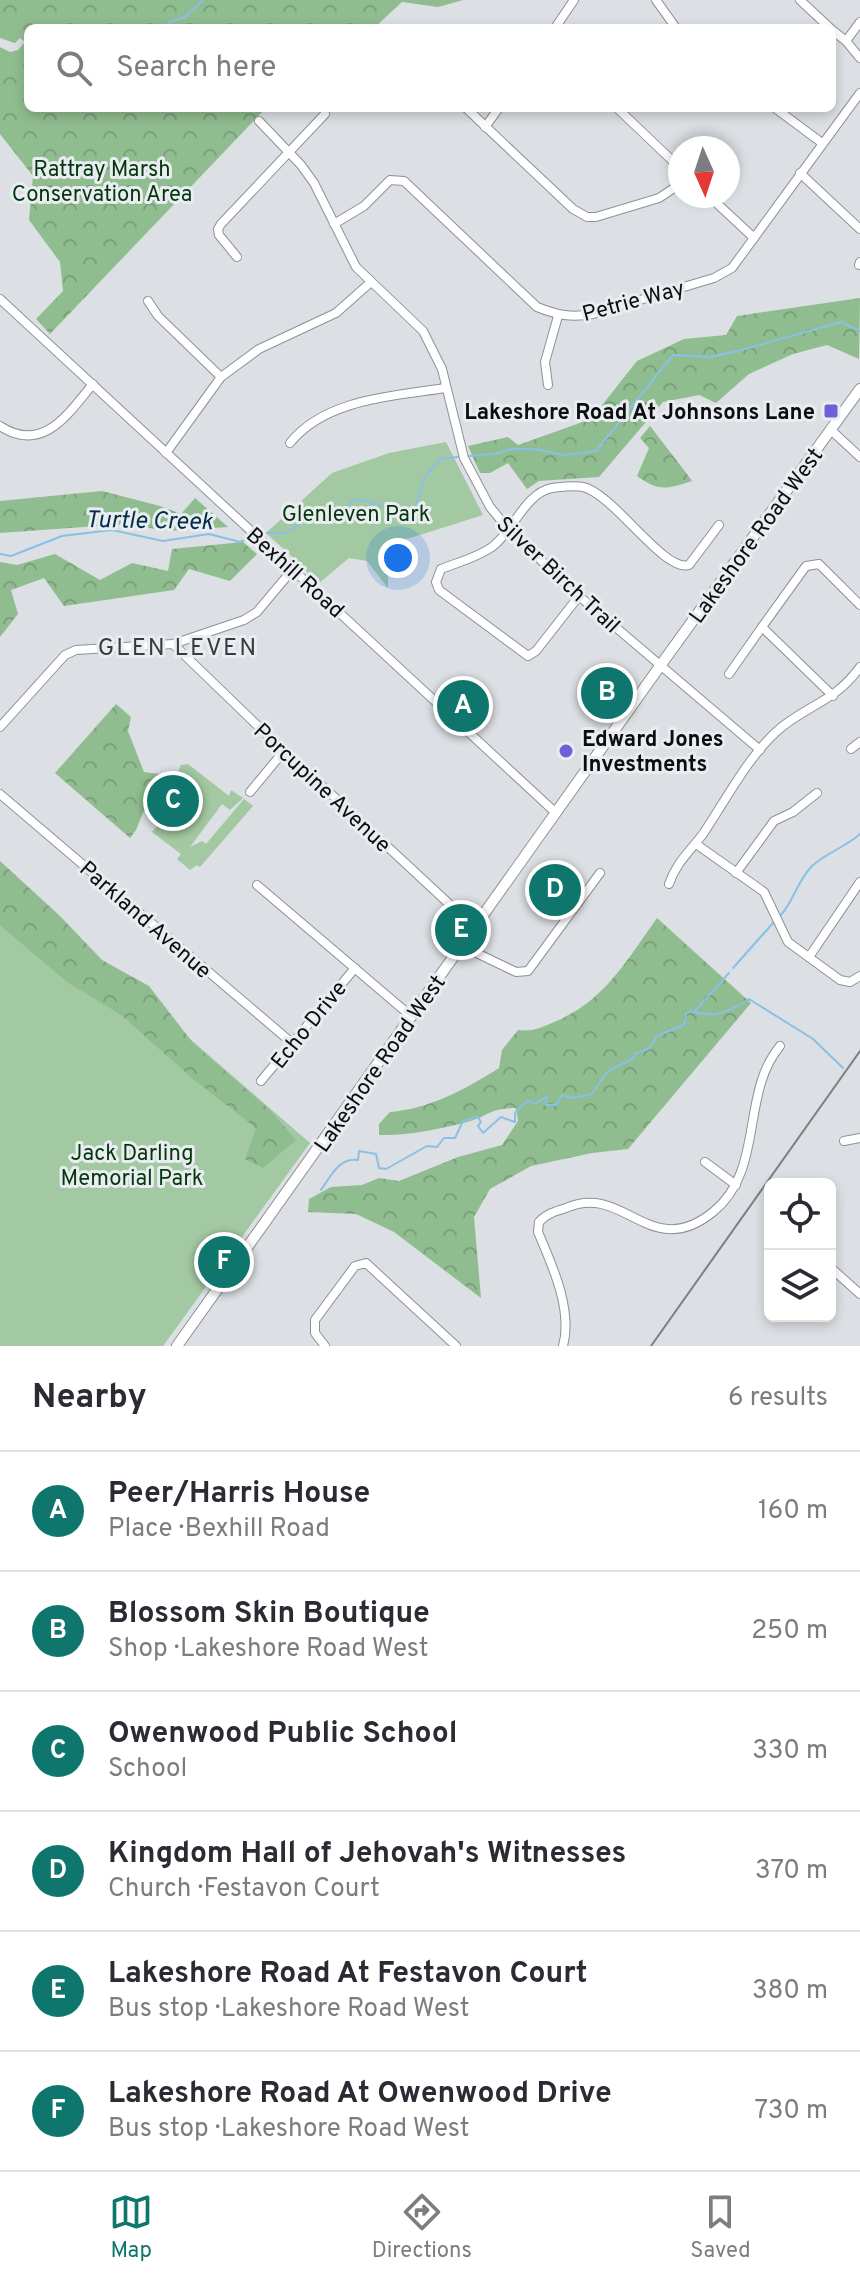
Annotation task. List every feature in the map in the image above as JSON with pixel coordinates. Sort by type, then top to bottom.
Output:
[{"type":"main road","name":"Lakeshore Road West","points":[[177,1346],[860,389]]},
{"type":"street","points":[[558,24],[574,0]]},
{"type":"street","points":[[656,0],[673,24]]},
{"type":"street","points":[[800,0],[826,24]]},
{"type":"street","points":[[846,41],[860,22]]},
{"type":"street","points":[[836,33],[860,58]]},
{"type":"street","name":"Petrie Way","points":[[334,224],[364,206],[390,180],[404,181],[537,307],[558,316],[593,314],[714,278],[732,268],[860,93]]},
{"type":"street","points":[[470,112],[573,209],[587,217],[659,198],[668,192]]},
{"type":"street","points":[[485,127],[496,112]]},
{"type":"street","points":[[621,112],[668,157]]},
{"type":"street","points":[[780,112],[822,143]]},
{"type":"street","points":[[237,257],[219,235],[218,229],[325,114]]},
{"type":"street","name":"Silver Birch Trail","points":[[259,121],[314,183],[356,267],[420,326],[442,369],[464,458],[490,507],[509,530],[579,596],[760,750]]},
{"type":"street","points":[[800,173],[860,229]]},
{"type":"street","points":[[722,208],[754,238]]},
{"type":"street","points":[[166,453],[221,377],[259,349],[336,313],[371,282]]},
{"type":"street","name":"Bexhill Road","points":[[0,299],[556,813]]},
{"type":"street","points":[[148,301],[158,316],[221,377]]},
{"type":"street","points":[[548,385],[545,362],[558,316]]},
{"type":"street","points":[[0,426],[19,435],[43,433],[64,419],[93,384]]},
{"type":"street","points":[[290,443],[301,430],[319,418],[350,405],[446,388]]},
{"type":"street","points":[[831,430],[860,457]]},
{"type":"street","points":[[579,596],[536,651],[528,656],[439,590],[436,582],[441,569],[476,557],[494,546],[536,496],[548,488],[584,487],[604,498],[667,559],[680,566],[689,565],[719,525]]},
{"type":"street","points":[[729,674],[806,566],[819,564],[860,605]]},
{"type":"street","points":[[0,727],[51,668],[76,650],[173,644],[251,617],[293,569]]},
{"type":"street","points":[[762,627],[833,696]]},
{"type":"street","name":"Porcupine Avenue","points":[[173,644],[475,928]]},
{"type":"street","points":[[669,884],[675,868],[696,844],[760,750],[784,726],[833,696],[860,667]]},
{"type":"street","points":[[851,749],[860,742]]},
{"type":"street","points":[[250,792],[284,751]]},
{"type":"street","points":[[736,873],[774,821],[793,812],[817,793]]},
{"type":"street","name":"Parkland Avenue","points":[[0,794],[292,1043]]},
{"type":"street","points":[[696,844],[764,892],[788,942],[840,980],[850,982],[860,976]]},
{"type":"street","points":[[462,946],[516,972],[528,971],[600,873]]},
{"type":"street","points":[[809,957],[860,882]]},
{"type":"street","points":[[257,885],[412,1017]]},
{"type":"street","name":"Echo Drive","points":[[261,1081],[355,968]]},
{"type":"street","points":[[563,1346],[565,1322],[560,1292],[538,1232],[539,1222],[575,1204],[594,1201],[651,1227],[682,1229],[714,1211],[736,1185],[746,1162],[760,1080],[780,1046]]},
{"type":"street","points":[[844,1141],[860,1138]]},
{"type":"street","points":[[705,1162],[736,1185]]},
{"type":"street","points":[[325,1346],[315,1333],[315,1320],[355,1266],[366,1263],[456,1346]]},
{"type":"street","points":[[836,1272],[860,1294]]},
{"type":"green space","name":"Rattray Marsh Conservation Area","points":[[0,0],[463,0],[438,7],[402,2],[378,24],[24,24],[24,41],[20,38],[15,43],[0,38]]},
{"type":"green space","name":"Rattray Marsh Conservation Area","points":[[24,43],[24,112],[262,112],[50,334],[36,319],[63,291],[60,262],[29,220],[33,176],[0,134],[0,47],[10,52],[18,50]]},
{"type":"green space","points":[[860,298],[859,359],[827,345],[793,354],[749,374],[716,403],[699,395],[663,402],[599,477],[539,481],[527,489],[508,463],[490,473],[480,473],[468,446],[508,437],[518,445],[591,419],[637,361],[684,339],[726,335],[737,316]]},
{"type":"green space","points":[[650,426],[692,481],[663,488],[637,476],[649,448],[640,438]]},
{"type":"green space","name":"Glenleven Park","points":[[446,442],[483,515],[388,545],[388,588],[367,561],[349,558],[318,584],[266,533],[332,473],[389,453]]},
{"type":"green space","points":[[102,491],[181,514],[195,498],[228,527],[169,531],[125,524],[0,533],[0,501]]},
{"type":"green space","points":[[243,542],[257,554],[230,581],[189,569],[174,590],[64,606],[44,578],[11,590],[18,614],[0,637],[0,562],[17,565],[55,554],[100,580],[132,563],[168,571],[172,549]]},
{"type":"green space","points":[[116,704],[131,717],[128,731],[144,772],[159,774],[130,838],[55,773]]},
{"type":"green space","points":[[188,764],[229,796],[231,790],[243,798],[230,810],[222,804],[190,847],[202,841],[206,844],[244,799],[253,806],[200,867],[197,865],[190,870],[177,859],[181,854],[152,832],[172,807],[165,802],[181,765]]},
{"type":"green space","points":[[0,861],[102,960],[149,986],[193,1043],[270,1110],[296,1140],[263,1168],[245,1159],[256,1128],[193,1079],[121,1015],[67,982],[0,925]]},
{"type":"green space","name":"Jack Darling Memorial Park","points":[[0,874],[310,1143],[163,1346],[0,1346]]},
{"type":"green space","points":[[657,918],[751,1003],[628,1149],[531,1166],[490,1189],[474,1217],[481,1298],[394,1232],[356,1214],[308,1212],[309,1199],[331,1187],[362,1185],[379,1178],[399,1181],[458,1157],[502,1145],[518,1121],[516,1108],[500,1109],[467,1122],[412,1133],[379,1135],[379,1124],[390,1112],[419,1107],[474,1083],[499,1068],[502,1050],[518,1030],[545,1026],[572,1014],[587,1003],[613,978]]},
{"type":"waterway","points":[[169,24],[184,18],[203,0]]},
{"type":"waterway","name":"Turtle Creek","points":[[469,456],[511,449],[533,449],[565,455],[596,451],[673,355],[709,357],[841,322],[860,331]]},
{"type":"waterway","name":"Turtle Creek","points":[[263,533],[285,533],[303,522],[334,519],[354,500],[378,504],[399,516],[410,515],[423,480],[440,459],[458,457]]},
{"type":"waterway","name":"Turtle Creek","points":[[0,554],[11,556],[62,536],[112,530],[163,541],[209,534],[240,542],[252,537]]},
{"type":"waterway","points":[[781,915],[812,866],[860,834]]},
{"type":"waterway","points":[[733,968],[773,923]]},
{"type":"waterway","points":[[695,1011],[729,973]]},
{"type":"waterway","points":[[321,1190],[341,1164],[358,1160],[359,1151],[376,1154],[379,1168],[386,1169],[427,1146],[437,1147],[444,1138],[455,1138],[463,1121],[478,1117],[481,1122],[478,1126],[483,1133],[501,1117],[515,1122],[515,1113],[528,1100],[534,1104],[547,1097],[546,1105],[556,1105],[562,1095],[572,1098],[592,1094],[608,1071],[650,1048],[657,1036],[684,1025],[686,1014],[690,1011],[721,1013],[749,999],[813,1039],[843,1068]]},
{"type":"railway","points":[[651,1346],[860,1051]]},
{"type":"place","name":"Lakeshore Road At Johnsons Lane","points":[[831,411]]},
{"type":"place","name":"Blossom Skin Boutique","points":[[607,693]]},
{"type":"place","name":"Peer/Harris House","points":[[463,706]]},
{"type":"place","name":"Edward Jones Investments","points":[[566,751]]},
{"type":"place","name":"Owenwood Public School","points":[[173,801]]},
{"type":"place","name":"Kingdom Hall of Jehovah's Witnesses","points":[[555,890]]},
{"type":"place","name":"Lakeshore Road At Festavon Court","points":[[461,930]]},
{"type":"place","name":"Lakeshore Road At Owenwood Drive","points":[[224,1262]]},
{"type":"district","name":"GLEN LEVEN","points":[[178,647]]}]
